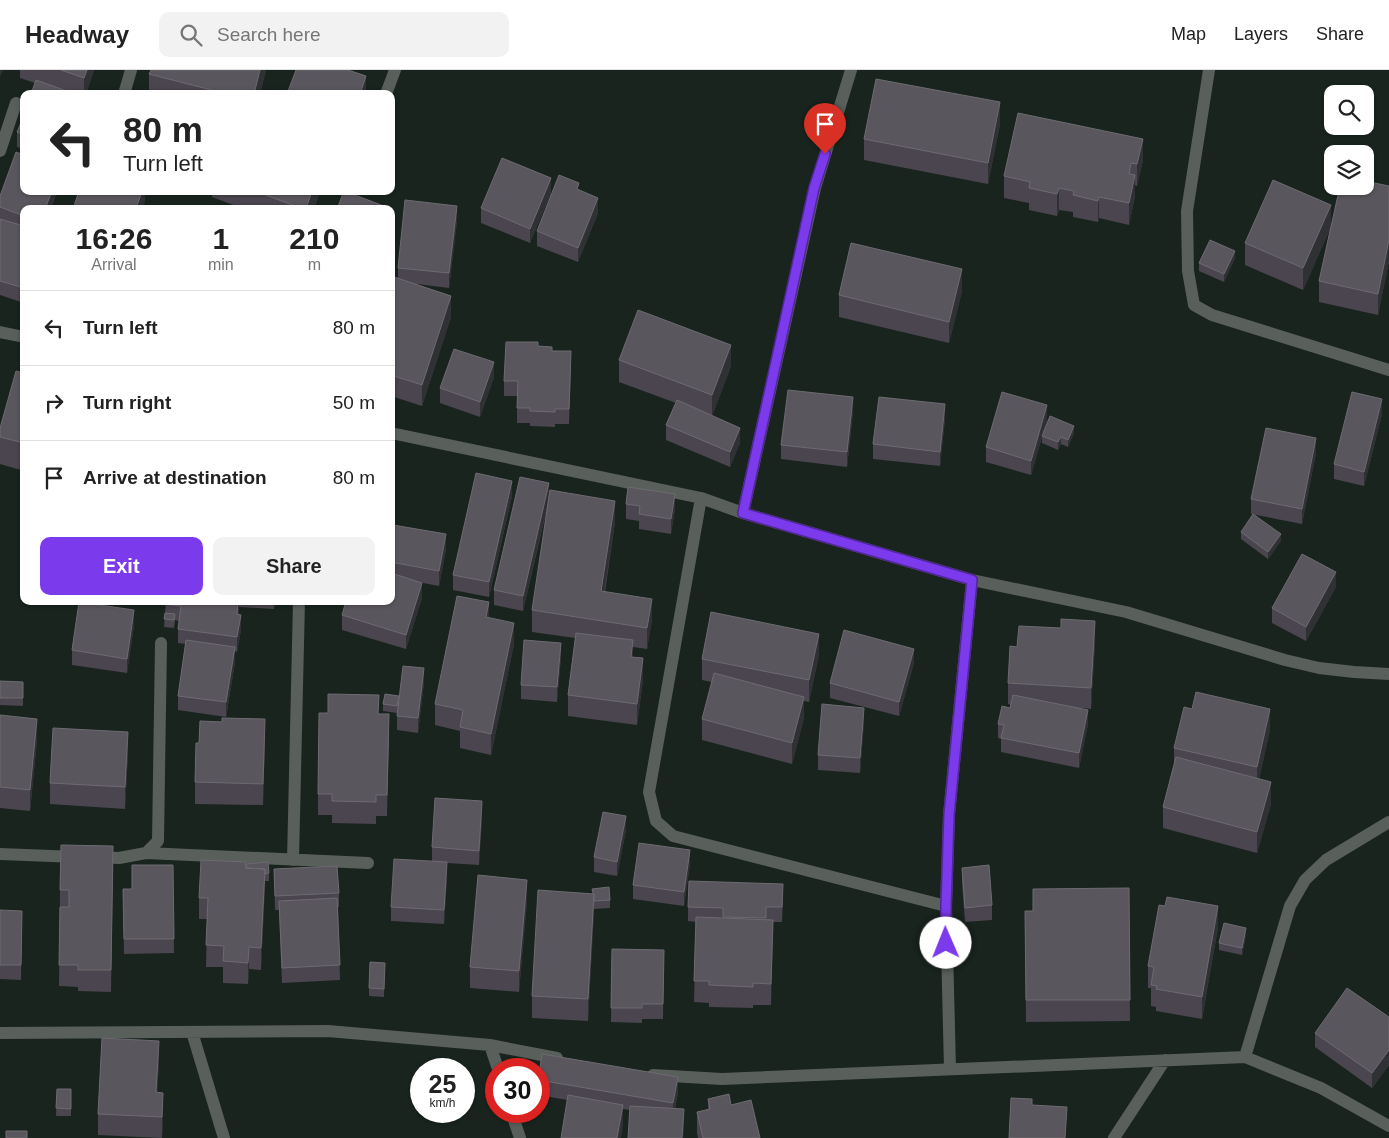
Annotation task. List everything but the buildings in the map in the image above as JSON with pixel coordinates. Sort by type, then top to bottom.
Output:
[{"type":"street","points":[[125,90],[131,70]]},
{"type":"street","points":[[388,90],[395,70]]},
{"type":"street","points":[[743,513],[814,188],[851,70]]},
{"type":"street","points":[[1209,70],[1187,211],[1188,271],[1194,305],[1212,315],[1389,370]]},
{"type":"street","points":[[0,152],[16,103]]},
{"type":"street","points":[[0,332],[20,336]]},
{"type":"street","points":[[395,434],[701,498],[743,513],[972,580],[1126,612],[1285,660],[1319,668],[1389,674]]},
{"type":"street","points":[[701,498],[649,792],[656,821],[673,836],[946,906]]},
{"type":"street","points":[[950,1069],[946,906],[949,815],[972,580]]},
{"type":"street","points":[[293,860],[299,605]]},
{"type":"street","points":[[146,853],[158,841],[161,643]]},
{"type":"street","points":[[1245,1057],[1290,906],[1305,880],[1326,860],[1389,822]]},
{"type":"street","points":[[0,854],[119,858],[146,853],[368,863]]},
{"type":"street","points":[[0,1033],[328,1031],[490,1045],[573,1061]]},
{"type":"street","points":[[192,1032],[224,1138]]},
{"type":"street","points":[[490,1045],[494,1058]]},
{"type":"street","points":[[638,1074],[722,1079],[1245,1057],[1321,1088],[1389,1126]]},
{"type":"street","points":[[1114,1138],[1165,1060]]},
{"type":"street","points":[[515,1123],[520,1138]]},
{"type":"route","points":[[825,154],[814,188],[743,513],[972,580],[949,815],[946,943]]}]
